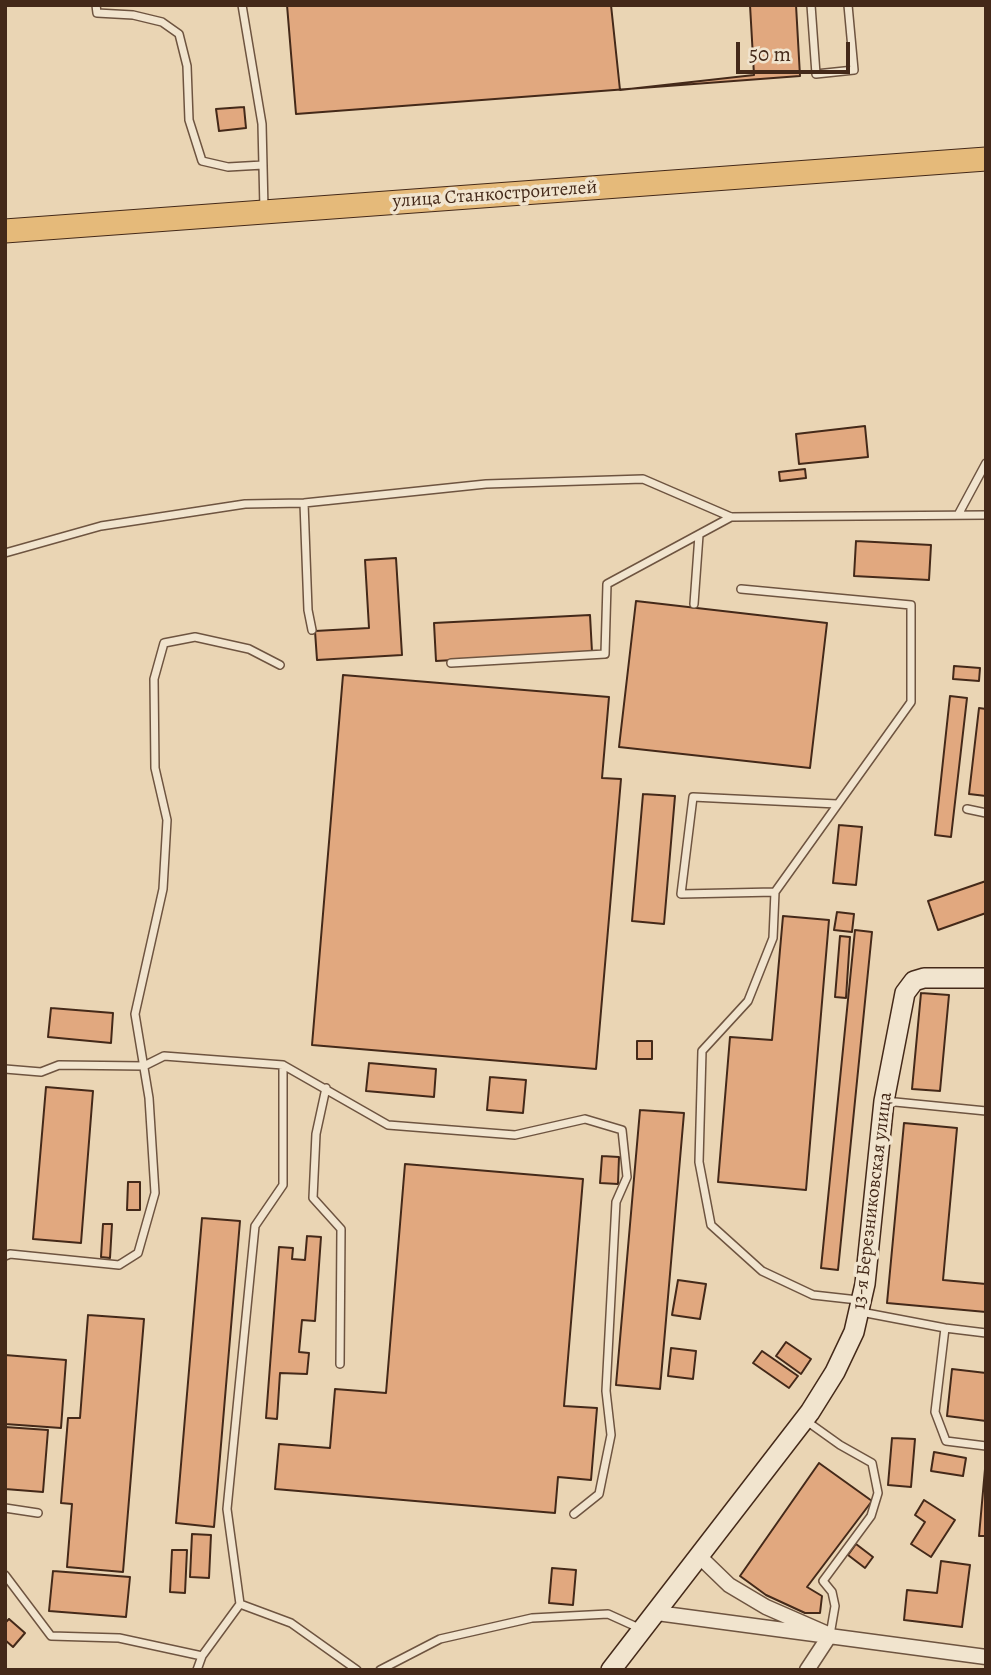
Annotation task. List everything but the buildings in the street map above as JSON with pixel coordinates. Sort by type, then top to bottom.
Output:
[{"type":"main road","name":"улица Станкостроителей","points":[[5,232],[986,159]]},
{"type":"street","name":"13-я Березниковская улица","points":[[611,1670],[700,1558],[835,1373],[861,1306],[884,1101],[900,1009],[909,986],[917,980],[931,977],[986,978]]},
{"type":"street","points":[[700,1558],[729,1585],[766,1607],[830,1635]]},
{"type":"street","points":[[657,1613],[986,1657]]},
{"type":"street","points":[[807,1670],[830,1635]]},
{"type":"lane","points":[[96,5],[97,13],[133,15],[162,22],[179,34],[187,66],[190,120],[202,161],[228,167],[263,165]]},
{"type":"lane","points":[[242,5],[262,124],[264,212]]},
{"type":"lane","points":[[811,5],[816,74],[855,70],[848,5]]},
{"type":"lane","points":[[958,515],[986,463]]},
{"type":"lane","points":[[5,553],[101,526],[245,504],[304,503],[486,484],[643,479],[731,517],[986,515]]},
{"type":"lane","points":[[304,503],[308,610],[312,630]]},
{"type":"lane","points":[[451,663],[605,654],[607,584],[731,517]]},
{"type":"lane","points":[[694,604],[699,535]]},
{"type":"lane","points":[[741,589],[911,605],[911,702],[775,892],[773,938],[748,1001],[702,1051],[699,1163],[711,1225],[762,1271],[813,1294],[945,1328],[986,1333]]},
{"type":"lane","points":[[5,1256],[10,1254],[119,1265],[138,1252],[155,1194],[144,1066],[135,1014],[163,889],[167,820],[155,768],[154,679],[164,643],[195,638],[249,649],[280,665]]},
{"type":"lane","points":[[775,892],[681,894],[693,797],[837,804]]},
{"type":"lane","points":[[967,809],[986,813]]},
{"type":"lane","points":[[5,1069],[41,1072],[59,1065],[144,1066],[164,1056],[283,1065],[388,1125],[515,1135],[585,1119],[622,1130],[626,1177],[615,1202],[606,1391],[611,1435],[599,1494],[574,1514]]},
{"type":"lane","points":[[197,1670],[202,1656],[240,1604],[227,1509],[255,1226],[283,1185],[283,1065]]},
{"type":"lane","points":[[326,1088],[316,1134],[313,1198],[341,1229],[340,1364]]},
{"type":"lane","points":[[884,1101],[986,1111]]},
{"type":"lane","points":[[945,1328],[935,1412],[946,1441],[986,1446]]},
{"type":"lane","points":[[804,1419],[840,1445],[872,1463],[878,1493],[871,1516],[823,1581],[832,1592],[835,1606],[830,1635]]},
{"type":"lane","points":[[5,1508],[38,1513]]},
{"type":"lane","points":[[5,1575],[51,1636],[118,1638],[202,1656]]},
{"type":"lane","points":[[5,1593],[13,1587]]},
{"type":"lane","points":[[240,1604],[291,1623],[357,1670]]},
{"type":"lane","points":[[380,1670],[440,1639],[532,1618],[608,1614],[642,1630]]}]
